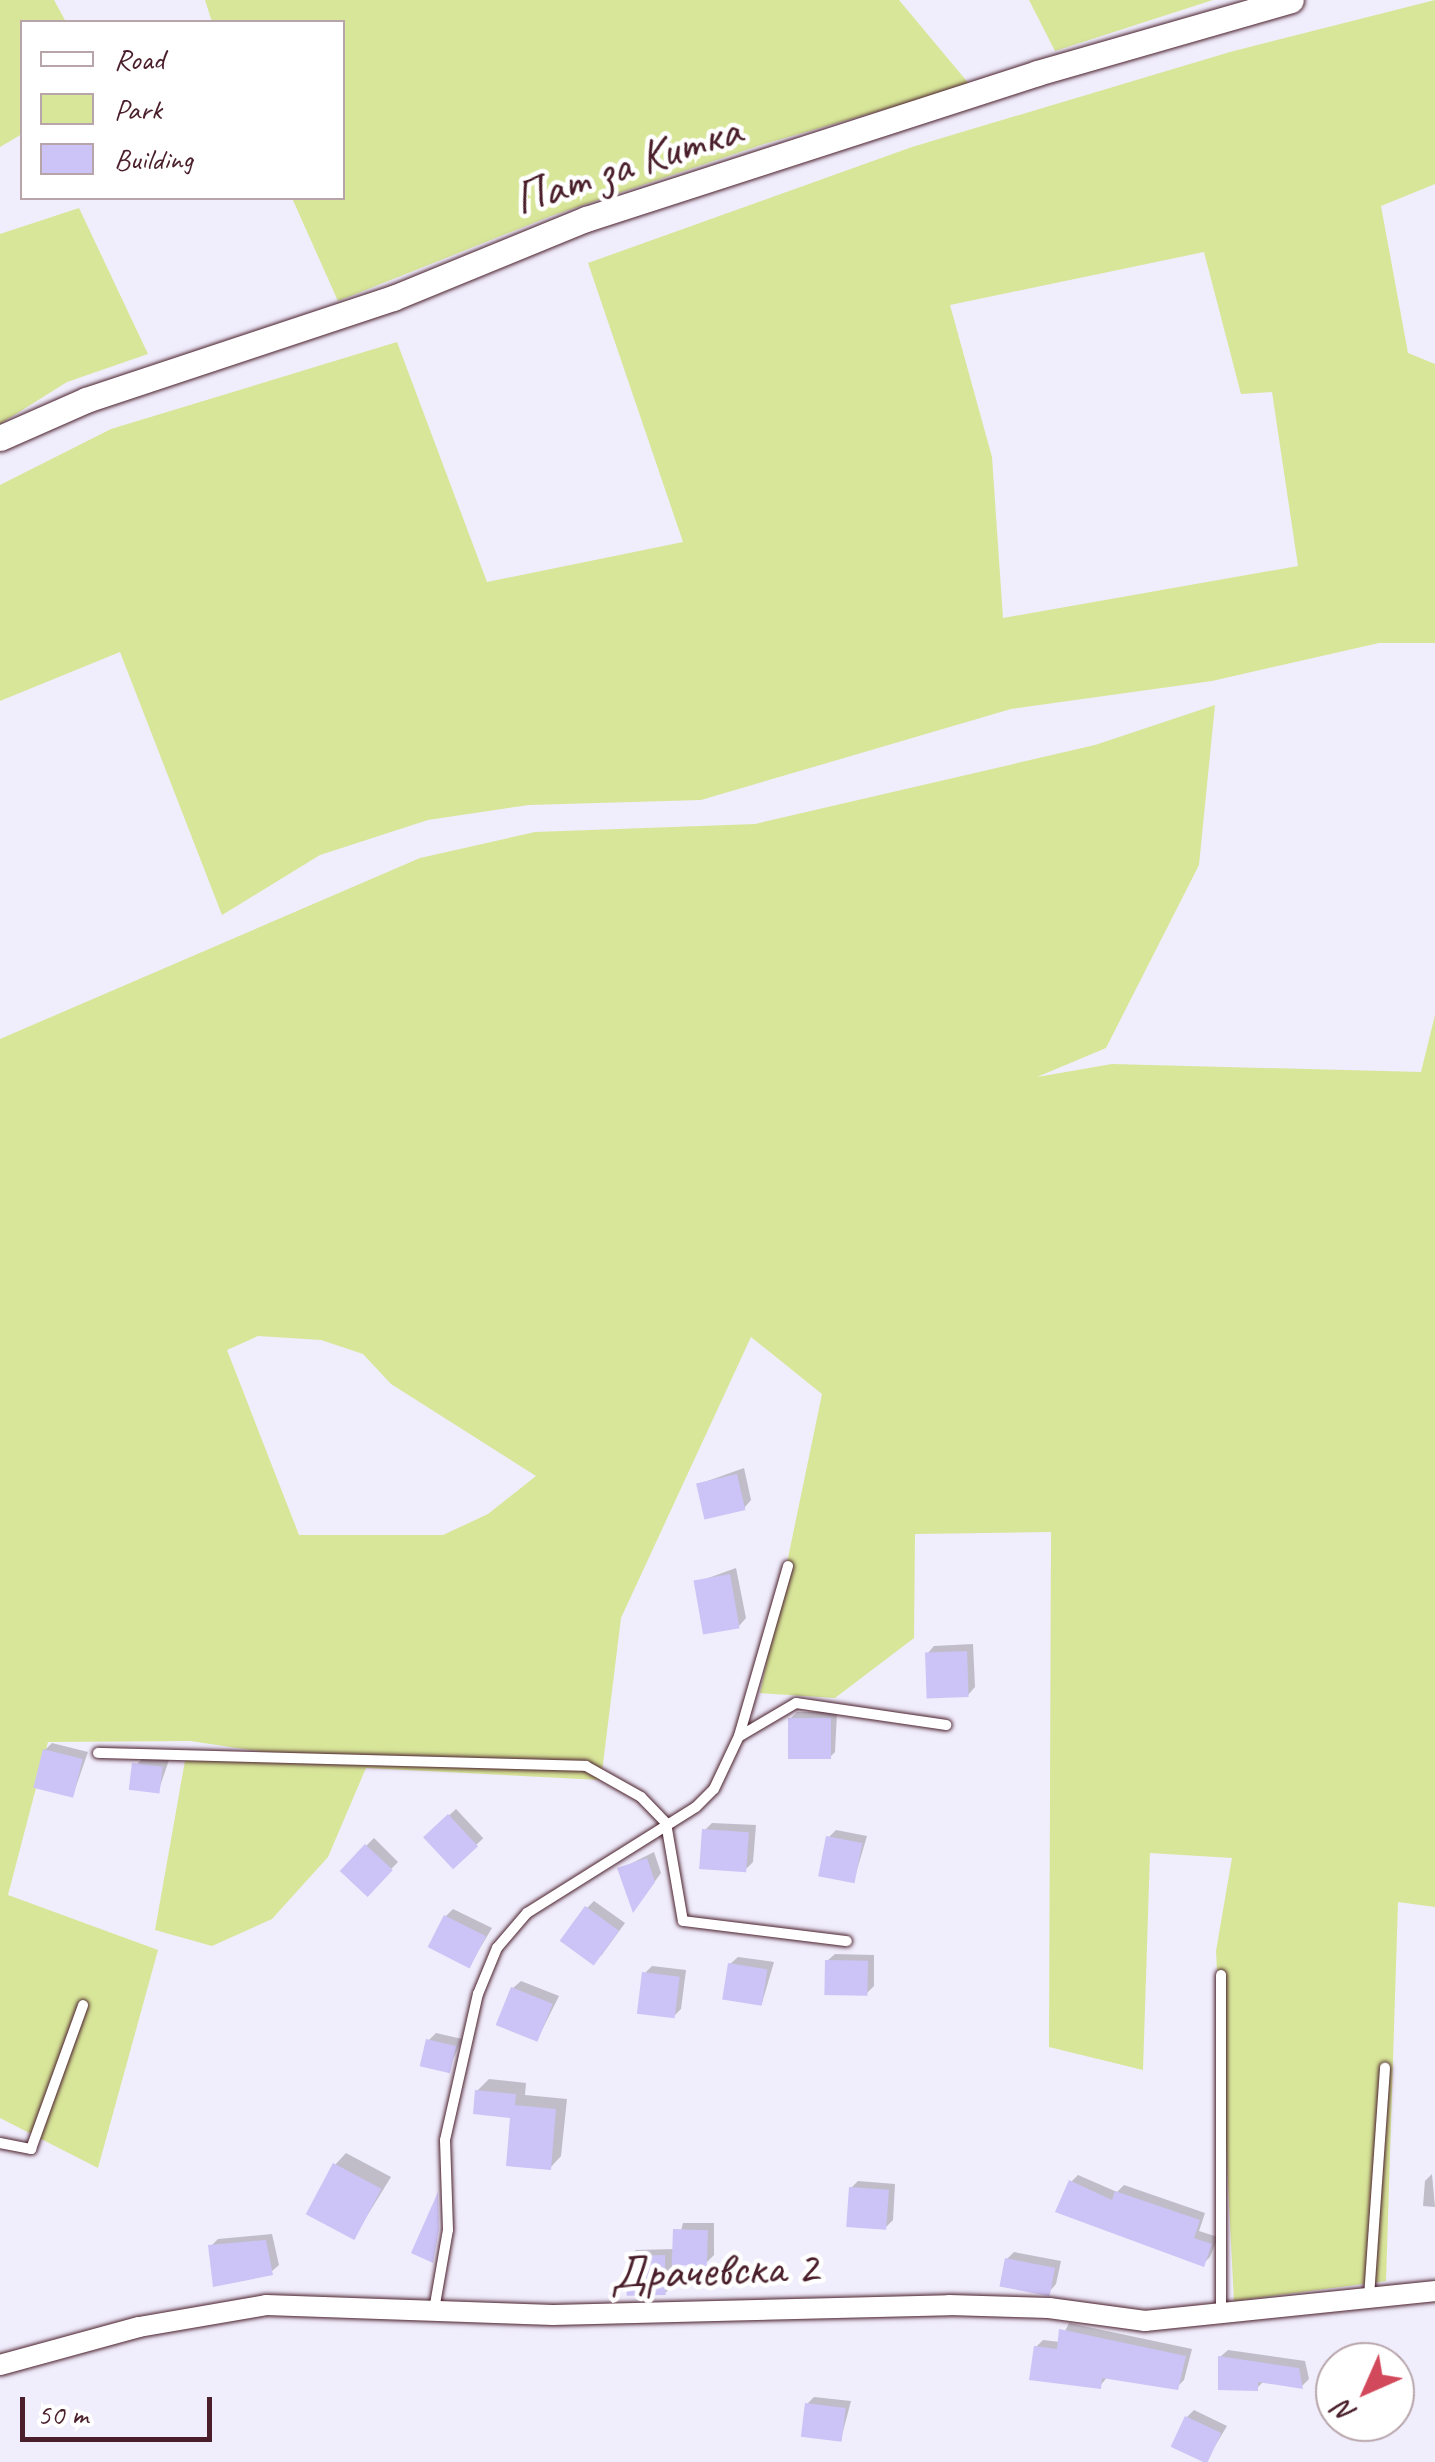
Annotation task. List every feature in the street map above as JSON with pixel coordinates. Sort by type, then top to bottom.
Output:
[{"type":"street","name":"Пат за Китка","points":[[0,438],[86,400],[393,298],[586,219],[1037,73],[1292,0]]},
{"type":"street","name":"Драчевска 2","points":[[0,2364],[139,2326],[266,2305],[553,2315],[949,2305],[1049,2308],[1145,2320],[1435,2291]]},
{"type":"lane","points":[[434,2312],[448,2230],[446,2140],[478,1994],[497,1948],[528,1913],[714,1789],[739,1736],[788,1566]]},
{"type":"lane","points":[[739,1736],[796,1703],[946,1724]]},
{"type":"lane","points":[[98,1753],[586,1766],[641,1797],[666,1823],[683,1921],[846,1942]]},
{"type":"lane","points":[[1221,1975],[1221,2314]]},
{"type":"lane","points":[[0,2143],[31,2149],[83,2006]]},
{"type":"lane","points":[[1369,2298],[1385,2068]]},
{"type":"green space","points":[[0,0],[54,0],[65,20],[20,20],[20,135],[0,147]]},
{"type":"green space","points":[[205,0],[899,0],[970,85],[764,144],[551,216],[338,301],[293,200],[345,200],[345,20],[211,20]]},
{"type":"green space","points":[[1029,0],[1213,0],[1055,51]]},
{"type":"green space","points":[[1435,0],[1435,184],[1381,206],[1408,353],[1435,364],[1435,643],[1379,643],[1212,681],[1011,709],[701,800],[529,805],[428,820],[320,855],[222,915],[120,652],[0,701],[0,485],[111,429],[397,342],[487,582],[683,542],[588,263],[912,147],[1230,52]],"holes":[[[1204,252],[1241,394],[1272,392],[1298,566],[1003,618],[992,457],[950,305]]]},
{"type":"green space","points":[[79,208],[148,354],[67,382],[0,424],[0,234]]},
{"type":"green space","points":[[1215,705],[1199,865],[1106,1048],[1037,1077],[1112,1064],[1421,1072],[1435,1015],[1435,1907],[1398,1902],[1386,2281],[1234,2301],[1216,1951],[1232,1858],[1150,1853],[1143,2070],[1049,2047],[1051,1532],[915,1534],[914,1638],[835,1698],[760,1693],[822,1394],[751,1337],[621,1618],[601,1780],[366,1768],[328,1857],[272,1919],[212,1946],[155,1930],[186,1755],[352,1765],[190,1741],[48,1742],[8,1895],[158,1950],[98,2168],[0,2118],[0,1039],[420,858],[535,832],[755,824],[1095,745]],"holes":[[[258,1336],[321,1340],[363,1354],[391,1384],[536,1476],[488,1514],[443,1535],[299,1535],[227,1350]]]},
{"type":"building","points":[[737,1474],[745,1510],[704,1519],[696,1483]]},
{"type":"building","points":[[730,1574],[740,1628],[703,1635],[694,1580]]},
{"type":"building","points":[[967,1651],[969,1697],[927,1698],[925,1652]]},
{"type":"building","points":[[788,1718],[831,1718],[831,1759],[788,1759]]},
{"type":"building","points":[[43,1749],[83,1759],[73,1798],[33,1788]]},
{"type":"building","points":[[132,1763],[163,1767],[159,1794],[129,1790]]},
{"type":"building","points":[[448,1814],[478,1846],[453,1869],[423,1837]]},
{"type":"building","points":[[702,1829],[749,1832],[746,1872],[699,1869]]},
{"type":"building","points":[[826,1836],[862,1843],[854,1883],[818,1876]]},
{"type":"building","points":[[365,1844],[393,1870],[368,1897],[340,1871]]},
{"type":"building","points":[[647,1858],[655,1882],[633,1913],[617,1868]]},
{"type":"building","points":[[585,1906],[619,1931],[594,1965],[560,1941]]},
{"type":"building","points":[[444,1915],[486,1936],[470,1968],[428,1947]]},
{"type":"building","points":[[825,1960],[868,1961],[867,1996],[824,1995]]},
{"type":"building","points":[[728,1963],[768,1969],[762,2006],[722,2000]]},
{"type":"building","points":[[642,1972],[680,1977],[675,2018],[637,2014]]},
{"type":"building","points":[[511,1987],[553,2004],[537,2042],[496,2025]]},
{"type":"building","points":[[426,2039],[456,2046],[450,2073],[420,2066]]},
{"type":"building","points":[[475,2090],[516,2094],[515,2105],[556,2109],[551,2170],[506,2166],[510,2118],[473,2114]]},
{"type":"building","points":[[333,2163],[382,2189],[354,2240],[306,2214]]},
{"type":"building","points":[[1069,2180],[1112,2200],[1115,2191],[1200,2220],[1194,2238],[1212,2244],[1204,2267],[1055,2212]]},
{"type":"building","points":[[849,2187],[889,2190],[886,2230],[846,2227]]},
{"type":"building","points":[[438,2192],[439,2229],[433,2263],[411,2253]]},
{"type":"building","points":[[673,2229],[708,2230],[707,2266],[672,2265]]},
{"type":"building","points":[[266,2240],[273,2275],[213,2287],[208,2245]]},
{"type":"building","points":[[665,2255],[666,2295],[627,2296],[626,2256]]},
{"type":"building","points":[[1005,2258],[1055,2268],[1050,2296],[999,2286]]},
{"type":"building","points":[[1059,2329],[1186,2356],[1178,2390],[1102,2378],[1101,2389],[1029,2380],[1034,2346],[1057,2349]]},
{"type":"building","points":[[1218,2356],[1299,2368],[1303,2389],[1258,2382],[1258,2391],[1218,2390]]},
{"type":"building","points":[[805,2403],[846,2408],[842,2442],[801,2437]]},
{"type":"building","points":[[1185,2416],[1221,2433],[1208,2462],[1171,2447]]}]
